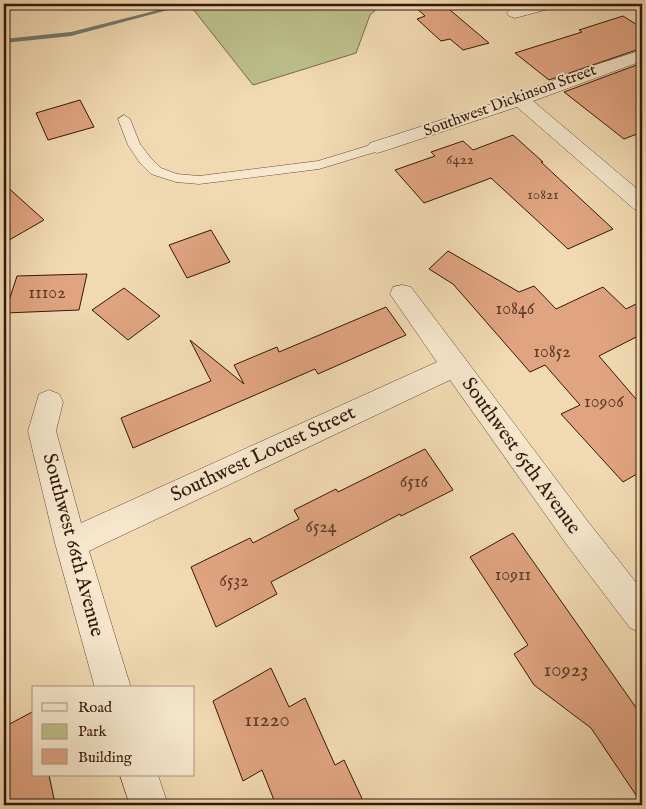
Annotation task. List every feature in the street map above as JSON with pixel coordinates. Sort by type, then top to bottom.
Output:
[{"type":"street","points":[[515,14],[550,4]]},
{"type":"street","points":[[638,4],[642,6]]},
{"type":"street","name":"Southwest Dickinson Street","points":[[377,147],[520,100],[642,55]]},
{"type":"street","points":[[520,100],[642,204]]},
{"type":"street","name":"Southwest 65th Avenue","points":[[402,294],[578,534],[642,616]]},
{"type":"street","name":"Southwest Locust Street","points":[[71,543],[455,366]]},
{"type":"street","name":"Southwest 66th Avenue","points":[[49,402],[42,431],[71,543],[112,686]]},
{"type":"street","points":[[139,776],[149,805]]},
{"type":"lane","points":[[124,119],[134,145],[145,160],[156,170],[176,178],[198,180],[319,165],[377,147]]},
{"type":"green space","points":[[189,4],[382,4],[370,15],[356,53],[253,85]]},
{"type":"building","points":[[414,4],[443,4],[489,43],[463,50],[450,39],[441,41],[417,19],[425,16]]},
{"type":"building","points":[[623,16],[642,28],[642,48],[549,80],[515,53],[582,32],[579,30]]},
{"type":"building","points":[[642,63],[642,132],[624,139],[564,92]]},
{"type":"building","points":[[80,100],[94,127],[48,140],[36,113]]},
{"type":"building","points":[[513,135],[613,229],[568,249],[491,178],[424,203],[395,170],[435,156],[431,152],[463,141],[473,150]]},
{"type":"building","points":[[4,184],[44,220],[4,243]]},
{"type":"building","points":[[211,230],[230,262],[187,278],[169,245]]},
{"type":"building","points":[[448,251],[519,292],[534,286],[556,309],[603,287],[626,309],[642,301],[642,334],[599,356],[642,406],[642,471],[623,482],[561,414],[580,405],[545,365],[530,372],[453,284],[429,269]]},
{"type":"building","points":[[87,274],[79,310],[5,313],[17,276]]},
{"type":"building","points":[[124,288],[160,316],[128,340],[92,310]]},
{"type":"building","points":[[386,307],[406,335],[318,374],[315,369],[133,448],[121,418],[211,381],[190,340],[244,384],[234,365],[277,347],[279,352]]},
{"type":"building","points":[[425,449],[453,490],[401,516],[400,514],[271,582],[277,594],[216,627],[191,567],[250,538],[253,543],[299,519],[294,510],[336,489],[338,492]]},
{"type":"building","points":[[513,533],[642,716],[642,804],[591,728],[534,685],[514,654],[528,645],[470,557]]},
{"type":"building","points":[[271,668],[289,707],[305,698],[335,765],[344,760],[365,805],[276,805],[262,770],[243,781],[213,701]]},
{"type":"building","points":[[32,712],[32,776],[49,776],[54,799],[44,805],[4,805],[4,727]]},
{"type":"waterway","points":[[4,41],[71,34],[187,4]]}]
